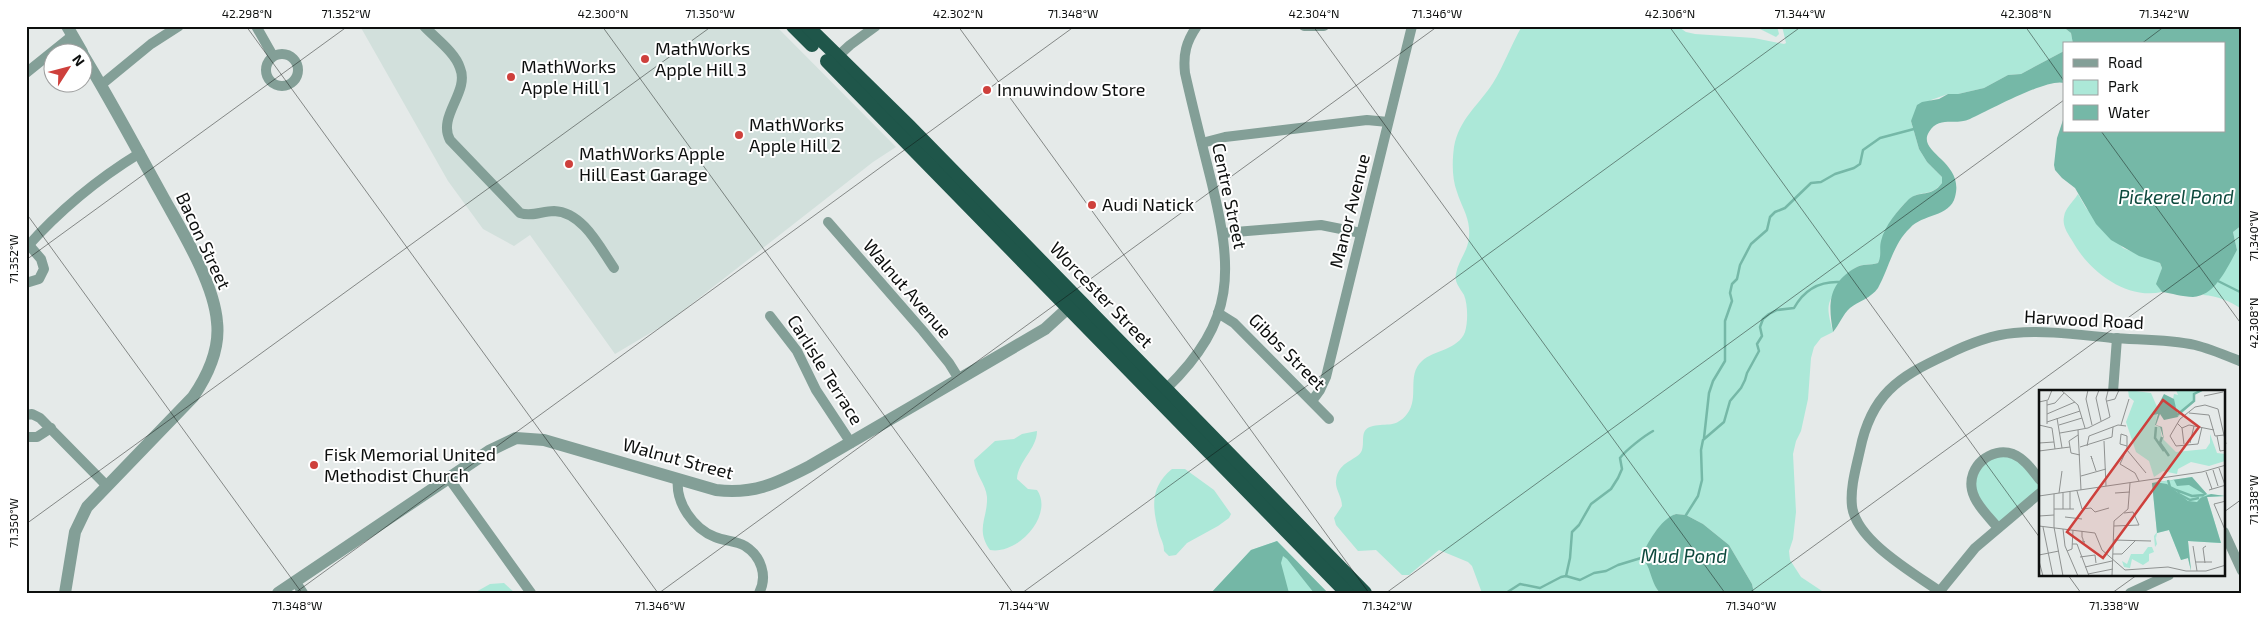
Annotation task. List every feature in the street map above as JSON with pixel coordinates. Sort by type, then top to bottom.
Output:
[{"type":"highway","name":"Worcester Street","points":[[793,26],[1347,593]]},
{"type":"highway","name":"Worcester Street","points":[[806,26],[915,132],[1365,593]]},
{"type":"street","points":[[101,85],[151,44],[179,26]]},
{"type":"street","points":[[256,26],[273,56]]},
{"type":"street","points":[[424,26],[456,60],[461,70],[459,90],[448,122],[447,135],[450,140],[520,213],[530,215],[554,211],[568,214],[575,218],[614,268]]},
{"type":"street","points":[[837,57],[876,26]]},
{"type":"street","name":"Centre Street","points":[[1166,388],[1200,350],[1218,313],[1226,274],[1223,233],[1184,62],[1186,44],[1197,26]]},
{"type":"street","points":[[1304,26],[1324,26]]},
{"type":"street","name":"Manor Avenue","points":[[1312,401],[1326,377],[1412,26]]},
{"type":"street","points":[[26,73],[70,31]]},
{"type":"street","name":"Bacon Street","points":[[70,31],[76,42]]},
{"type":"street","name":"Bacon Street","points":[[65,593],[79,522],[87,507],[106,485],[193,397],[209,366],[217,332],[213,302],[197,262],[140,153],[92,70]]},
{"type":"street","points":[[1202,142],[1225,137],[1358,121],[1388,122]]},
{"type":"street","points":[[26,283],[39,279],[44,269],[41,259],[28,246],[93,186],[140,153]]},
{"type":"street","name":"Walnut Avenue","points":[[828,222],[923,331],[949,363],[959,379]]},
{"type":"street","points":[[1223,233],[1321,225],[1361,233]]},
{"type":"street","name":"Walnut Street","points":[[278,593],[448,477],[508,440],[523,437],[544,440],[716,490],[750,491],[795,474],[851,443],[1044,328],[1068,308]]},
{"type":"street","name":"Gibbs Street","points":[[1218,313],[1234,323],[1329,418]]},
{"type":"street","name":"Carlisle Terrace","points":[[770,316],[797,352],[816,390],[851,443]]},
{"type":"street","name":"Harwood Road","points":[[1941,592],[1872,541],[1858,525],[1854,516],[1852,495],[1866,425],[1876,405],[1891,387],[1908,374],[1971,343],[2016,332],[2042,332],[2196,345],[2242,362]]},
{"type":"street","points":[[2113,390],[2117,338]]},
{"type":"street","points":[[26,415],[36,415],[106,485]]},
{"type":"street","points":[[26,437],[37,437],[50,428]]},
{"type":"street","points":[[1998,528],[1976,500],[1971,488],[1972,475],[1980,462],[1991,454],[2011,453],[2023,460],[2039,479]]},
{"type":"street","points":[[448,477],[531,593]]},
{"type":"street","points":[[678,479],[679,498],[688,514],[701,529],[717,538],[740,544],[755,555],[764,574],[763,585],[759,593]]},
{"type":"street","points":[[1941,592],[1966,558],[2039,494]]},
{"type":"street","points":[[2228,549],[2242,571]]},
{"type":"street","points":[[2130,593],[2167,576]]},
{"type":"street","points":[[295,581],[304,593]]},
{"type":"shaded area","points":[[360,26],[776,26],[896,147],[873,162],[667,323],[615,354],[530,235],[514,246],[483,229],[448,181]]},
{"type":"shaded area","points":[[1277,541],[1328,593],[1314,593],[1283,556],[1281,563],[1289,593],[1211,593],[1251,550]]},
{"type":"green space","points":[[1522,26],[1677,26],[1686,32],[1695,34],[1754,38],[1784,44],[1786,43],[1782,26],[2062,26],[2071,33],[2073,42],[2063,42],[2063,52],[2021,74],[2008,75],[1984,88],[1958,94],[1948,94],[1931,100],[1911,121],[1919,149],[1927,162],[1942,177],[1942,183],[1930,192],[1911,198],[1901,207],[1887,231],[1878,263],[1858,266],[1852,270],[1830,300],[1828,311],[1833,332],[1821,338],[1814,347],[1811,358],[1808,399],[1801,431],[1793,454],[1796,512],[1793,539],[1789,551],[1790,560],[1801,577],[1825,593],[1754,593],[1752,584],[1729,545],[1703,524],[1686,515],[1675,514],[1657,530],[1641,558],[1648,565],[1660,593],[1482,593],[1472,566],[1468,562],[1439,550],[1409,575],[1402,575],[1376,550],[1358,551],[1336,525],[1334,518],[1342,506],[1336,484],[1338,474],[1344,465],[1360,454],[1366,430],[1373,426],[1395,423],[1403,418],[1411,408],[1413,401],[1417,367],[1427,357],[1457,343],[1465,332],[1467,319],[1466,304],[1456,277],[1467,248],[1469,228],[1454,182],[1454,147],[1460,128],[1493,83]]},
{"type":"green space","points":[[1754,26],[1777,26],[1779,34],[1776,37]]},
{"type":"green space","points":[[2078,194],[2086,208],[2123,248],[2160,263],[2162,268],[2157,284],[2162,292],[2135,292],[2122,287],[2099,273],[2080,253],[2064,224],[2066,211]]},
{"type":"green space","points":[[2242,225],[2242,309],[2223,299],[2203,295],[2218,281],[2237,250],[2233,232]]},
{"type":"green space","points":[[1037,431],[1034,444],[1021,466],[1017,479],[1028,489],[1037,490],[1041,500],[1041,510],[1037,521],[1022,540],[1001,550],[990,550],[983,536],[987,497],[974,460],[995,441],[1014,439],[1022,434]]},
{"type":"green space","points":[[1997,452],[2011,453],[2039,479],[2039,494],[1998,528],[1981,506],[1972,475]]},
{"type":"green space","points":[[1172,469],[1185,469],[1214,490],[1231,514],[1229,518],[1218,526],[1187,543],[1176,555],[1169,556],[1164,551],[1154,506],[1156,490]]},
{"type":"green space","points":[[1277,541],[1328,593],[1211,593],[1251,550]]},
{"type":"green space","points":[[504,583],[515,593],[474,593],[490,584]]},
{"type":"water","name":"Pickerel Pond","points":[[2062,26],[2242,26],[2242,225],[2233,232],[2237,250],[2220,280],[2208,292],[2193,297],[2162,292],[2156,284],[2162,268],[2160,263],[2139,256],[2111,240],[2096,224],[2075,188],[2062,178],[2055,170],[2054,165],[2057,138],[2063,120],[2063,132],[2226,132],[2226,42],[2073,42],[2071,33]]},
{"type":"water","points":[[2063,52],[2063,83],[2045,85],[2032,90],[1970,119],[1959,122],[1942,122],[1933,127],[1927,139],[1929,146],[1948,166],[1953,175],[1956,185],[1955,197],[1948,208],[1915,223],[1904,234],[1895,249],[1878,288],[1868,297],[1850,308],[1833,332],[1831,304],[1832,296],[1839,281],[1858,266],[1878,263],[1883,235],[1896,213],[1913,196],[1934,191],[1942,183],[1942,177],[1927,162],[1919,149],[1911,121],[1917,105],[1922,102],[1939,99],[1948,94],[1958,94],[1984,88],[2008,75],[2021,74]]},
{"type":"water","name":"Mud Pond","points":[[1676,514],[1686,515],[1703,524],[1729,545],[1752,584],[1754,593],[1660,593],[1654,584],[1647,564],[1641,558],[1650,539],[1660,526]]},
{"type":"waterway","points":[[1704,438],[1709,393],[1713,381],[1725,361],[1725,321],[1732,301],[1730,293],[1732,284],[1737,279],[1740,265],[1751,244],[1767,230],[1770,217],[1775,212],[1785,208],[1811,183],[1821,182],[1835,174],[1854,168],[1860,164],[1863,150],[1880,138],[1914,129]]},
{"type":"waterway","points":[[2218,281],[2242,293]]},
{"type":"waterway","points":[[1686,515],[1698,496],[1702,480],[1701,450],[1703,440],[1724,422],[1730,401],[1745,380],[1759,351],[1757,344],[1762,336],[1760,327],[1763,319],[1777,310],[1794,308],[1802,296],[1819,285],[1840,282]]},
{"type":"waterway","points":[[1566,576],[1570,558],[1572,532],[1579,525],[1591,504],[1611,489],[1622,469],[1620,458],[1635,443],[1653,431]]},
{"type":"waterway","points":[[1506,593],[1520,584],[1540,588],[1561,577],[1566,576],[1580,580],[1594,573],[1606,571],[1641,558]]},
{"type":"place","name":"MathWorks Apple Hill 3","points":[[645,59]]},
{"type":"place","name":"MathWorks Apple Hill 1","points":[[511,77]]},
{"type":"place","name":"Innuwindow Store","points":[[987,90]]},
{"type":"place","name":"MathWorks Apple Hill 2","points":[[739,135]]},
{"type":"place","name":"MathWorks Apple Hill East Garage","points":[[569,164]]},
{"type":"place","name":"Audi Natick","points":[[1092,205]]},
{"type":"place","name":"Fisk Memorial United Methodist Church","points":[[314,465]]}]
